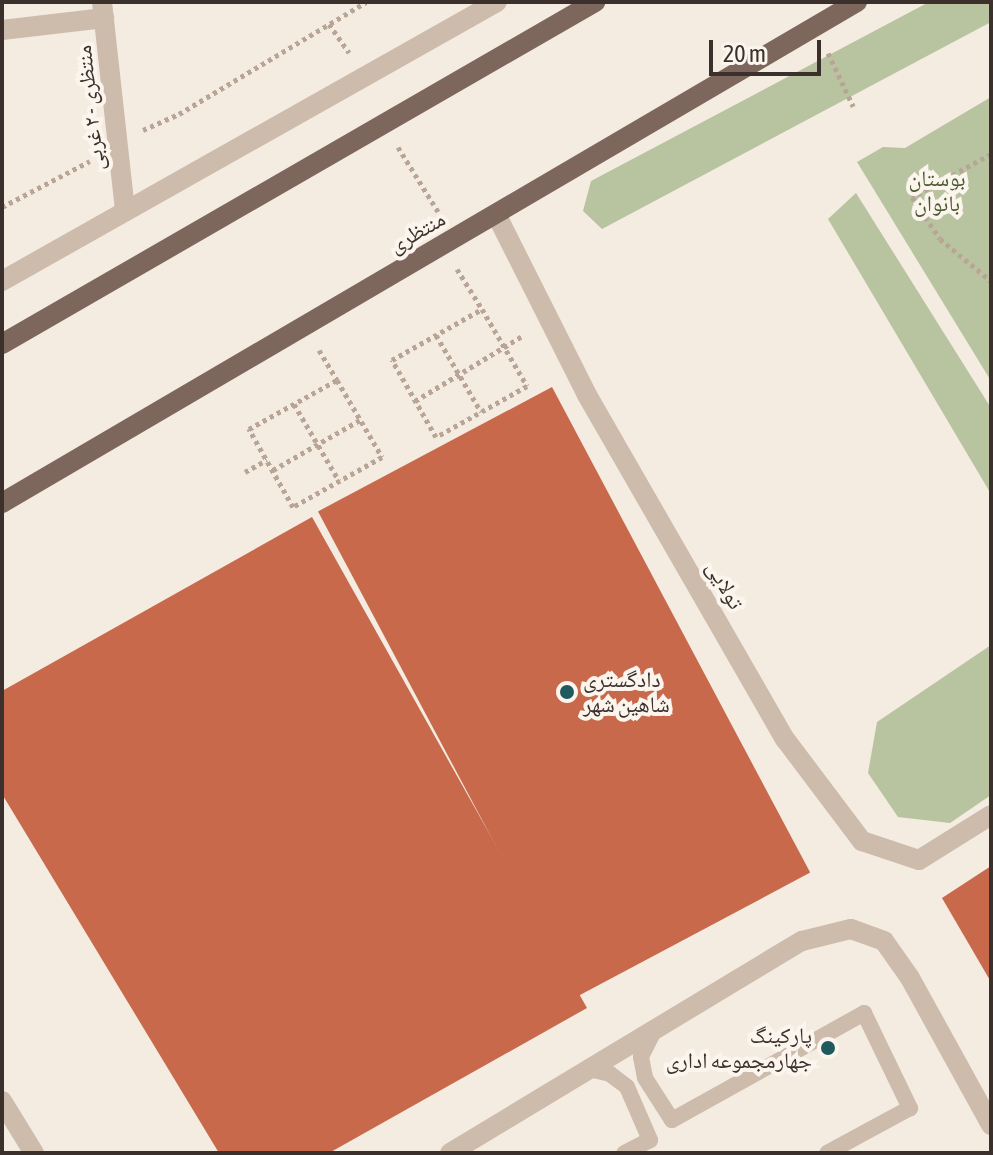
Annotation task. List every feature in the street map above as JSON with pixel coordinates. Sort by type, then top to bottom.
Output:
[{"type":"main road","points":[[2,344],[595,2]]},
{"type":"main road","name":"منتظری","points":[[2,503],[857,2]]},
{"type":"street","points":[[2,281],[497,2]]},
{"type":"street","name":"منتظری - ۲ غربی","points":[[103,10],[125,209]]},
{"type":"street","points":[[2,30],[103,10]]},
{"type":"street","name":"تولایی","points":[[496,214],[587,395],[785,739],[862,841],[919,860],[991,815]]},
{"type":"street","points":[[450,1153],[802,941],[851,929],[884,941],[910,978],[991,1125]]},
{"type":"street","points":[[2,1101],[34,1153]]},
{"type":"lane","points":[[655,1029],[641,1057],[645,1078],[672,1120],[864,1013],[910,1108],[827,1153]]},
{"type":"lane","points":[[589,1069],[610,1074],[627,1087],[650,1140],[624,1153]]},
{"type":"path","points":[[2,207],[85,165],[118,141],[179,114],[366,2]]},
{"type":"path","points":[[991,154],[912,197],[940,239],[991,281]]},
{"type":"path","points":[[442,245],[482,309],[506,348],[527,386],[436,437],[392,360],[482,309]]},
{"type":"path","points":[[436,335],[481,412]]},
{"type":"path","points":[[415,401],[506,348]]},
{"type":"path","points":[[337,380],[382,457],[293,507],[249,429],[294,404],[337,380]]},
{"type":"path","points":[[294,404],[339,481]]},
{"type":"path","points":[[273,470],[360,420]]},
{"type":"path","points":[[245,472],[267,460]]},
{"type":"green space","points":[[929,2],[991,2],[991,22],[602,229],[583,211],[591,181]]},
{"type":"green space","name":"بوستان بانوان","points":[[991,97],[991,381],[857,162],[883,147],[905,148]]},
{"type":"green space","points":[[856,193],[991,408],[991,494],[828,219]]},
{"type":"green space","points":[[991,645],[991,795],[950,823],[898,817],[868,773],[877,722]]},
{"type":"building","name":"دادگستری شاهین شهر","points":[[552,387],[810,873],[576,997],[318,511]]},
{"type":"building","points":[[312,517],[587,1008],[329,1153],[219,1153],[2,794],[2,691]]},
{"type":"building","points":[[991,866],[991,982],[942,898]]},
{"type":"place","name":"دادگستری شاهین شهر","points":[[567,692]]},
{"type":"place","name":"پارکینگ جهارمجموعه اداری","points":[[828,1048]]}]
